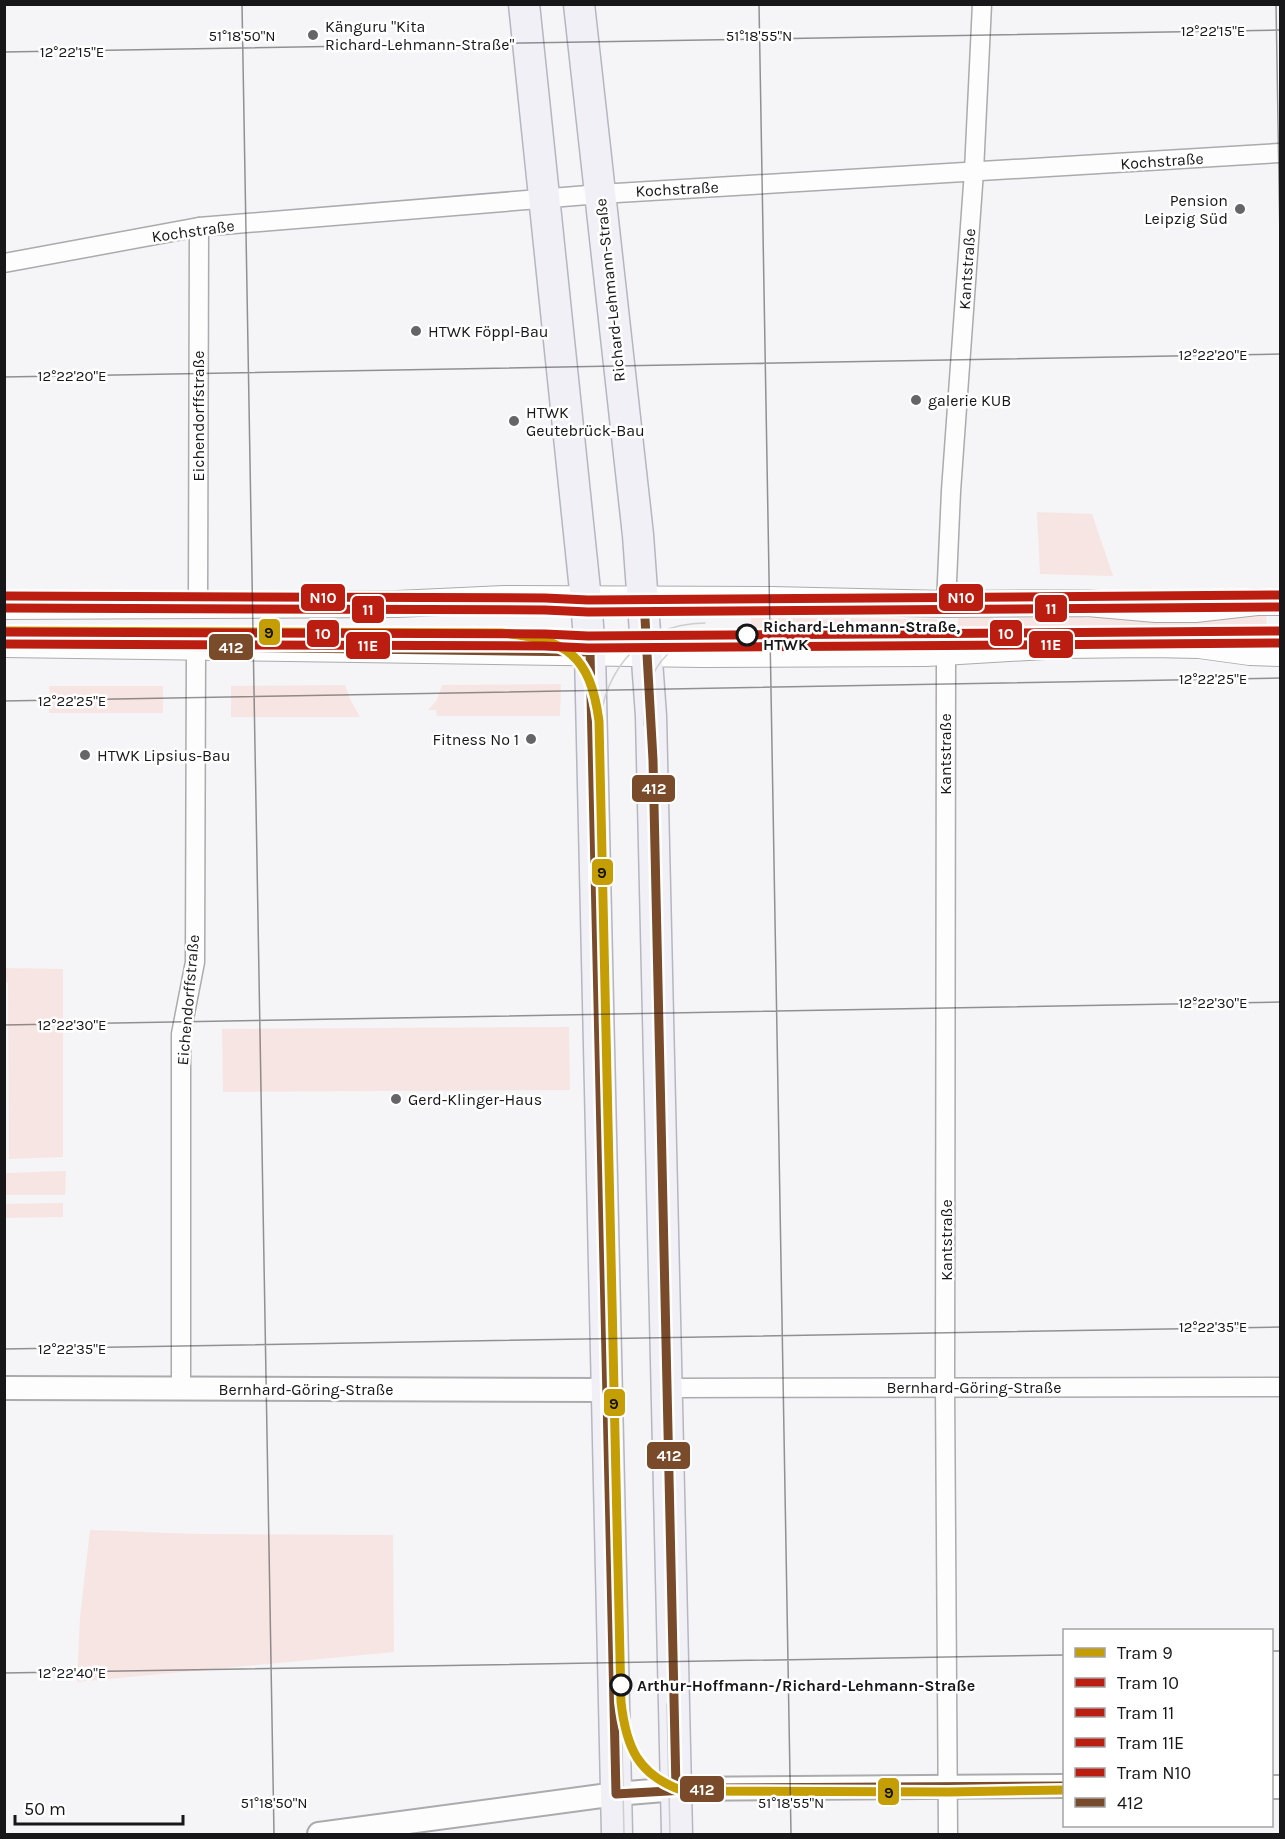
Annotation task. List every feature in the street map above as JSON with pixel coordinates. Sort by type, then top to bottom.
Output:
[{"type":"main road","points":[[524,4],[590,652],[617,1834]]},
{"type":"main road","name":"Richard-Lehmann-Straße","points":[[579,4],[644,601],[652,727],[677,1834]]},
{"type":"main road","points":[[4,606],[397,604],[494,600],[772,600],[946,604],[1088,603],[1186,609],[1281,602]]},
{"type":"main road","points":[[4,645],[647,653],[946,653],[1062,645],[1151,644],[1199,645],[1250,652],[1281,653]]},
{"type":"street","name":"Kantstraße","points":[[946,604],[951,491],[974,171],[982,4]]},
{"type":"street","name":"Kochstraße","points":[[4,263],[199,227],[600,194],[1281,153]]},
{"type":"street","name":"Eichendorffstraße","points":[[198,604],[199,227]]},
{"type":"street","name":"Eichendorffstraße","points":[[181,1389],[181,1034],[195,962],[196,646]]},
{"type":"street","name":"Kantstraße","points":[[946,653],[945,1387],[948,1831]]},
{"type":"street","name":"Bernhard-Göring-Straße","points":[[668,1388],[1281,1387]]},
{"type":"street","name":"Bernhard-Göring-Straße","points":[[4,1388],[607,1390]]},
{"type":"street","points":[[320,1834],[616,1794],[676,1789],[1063,1786]]},
{"type":"shaded area","points":[[1037,512],[1092,514],[1113,576],[1040,574]]},
{"type":"shaded area","points":[[1266,608],[1267,647],[1017,637],[958,638],[958,618],[1065,618],[1066,612],[1083,613],[1084,618],[1092,618],[1092,613]]},
{"type":"shaded area","points":[[751,618],[937,619],[938,638],[751,637]]},
{"type":"shaded area","points":[[561,684],[560,716],[437,716],[436,710],[428,710],[437,700],[442,685]]},
{"type":"shaded area","points":[[345,685],[360,717],[231,717],[231,686]]},
{"type":"shaded area","points":[[49,686],[163,686],[163,713],[49,713],[49,705],[42,705],[50,696]]},
{"type":"shaded area","points":[[5,968],[63,969],[63,1157],[9,1159],[8,983],[5,982]]},
{"type":"shaded area","points":[[569,1027],[570,1090],[223,1092],[222,1029]]},
{"type":"shaded area","points":[[66,1171],[65,1195],[5,1195],[5,1173]]},
{"type":"shaded area","points":[[63,1203],[63,1217],[5,1218],[5,1204]]},
{"type":"shaded area","points":[[90,1530],[198,1534],[393,1535],[394,1652],[77,1682],[80,1618]]},
{"type":"tram line","name":"N10","points":[[4,596],[588,600],[1280,595]]},
{"type":"tram line","name":"11","points":[[4,608],[588,612],[1280,607]]},
{"type":"tram line","points":[[599,743],[600,719],[605,697],[625,659],[640,644],[659,633],[680,626],[705,623]]},
{"type":"tram line","name":"9","points":[[4,631],[502,633],[543,640],[572,654],[589,680],[599,721],[621,1702],[626,1733],[631,1746],[637,1758],[655,1777],[684,1791],[1063,1790]]},
{"type":"tram line","name":"10","points":[[4,632],[588,636],[1280,631]]},
{"type":"tram line","points":[[644,725],[649,684],[667,655],[680,645],[696,638],[737,633]]},
{"type":"tram line","name":"11E","points":[[4,644],[588,648],[1280,643]]},
{"type":"tram line","points":[[621,1702],[624,1834]]},
{"type":"tram line","points":[[667,1704],[670,1834]]},
{"type":"transit line","name":"412","points":[[498,600],[644,601],[653,760],[676,1789]]},
{"type":"transit line","name":"412","points":[[4,644],[590,652],[616,1794],[720,1788],[1063,1786]]},
{"type":"place","name":"Känguru \"Kita Richard-Lehmann-Straße\"","points":[[313,35]]},
{"type":"place","name":"Pension Leipzig Süd","points":[[1240,209]]},
{"type":"place","name":"HTWK Föppl-Bau","points":[[416,331]]},
{"type":"place","name":"galerie KUB","points":[[916,400]]},
{"type":"place","name":"HTWK Geutebrück-Bau","points":[[514,421]]},
{"type":"place","name":"Richard-Lehmann-Straße, HTWK","points":[[747,635]]},
{"type":"place","name":"Fitness No 1","points":[[531,739]]},
{"type":"place","name":"HTWK Lipsius-Bau","points":[[85,755]]},
{"type":"place","name":"Gerd-Klinger-Haus","points":[[396,1099]]},
{"type":"place","name":"Arthur-Hoffmann-/Richard-Lehmann-Straße","points":[[621,1685]]}]
